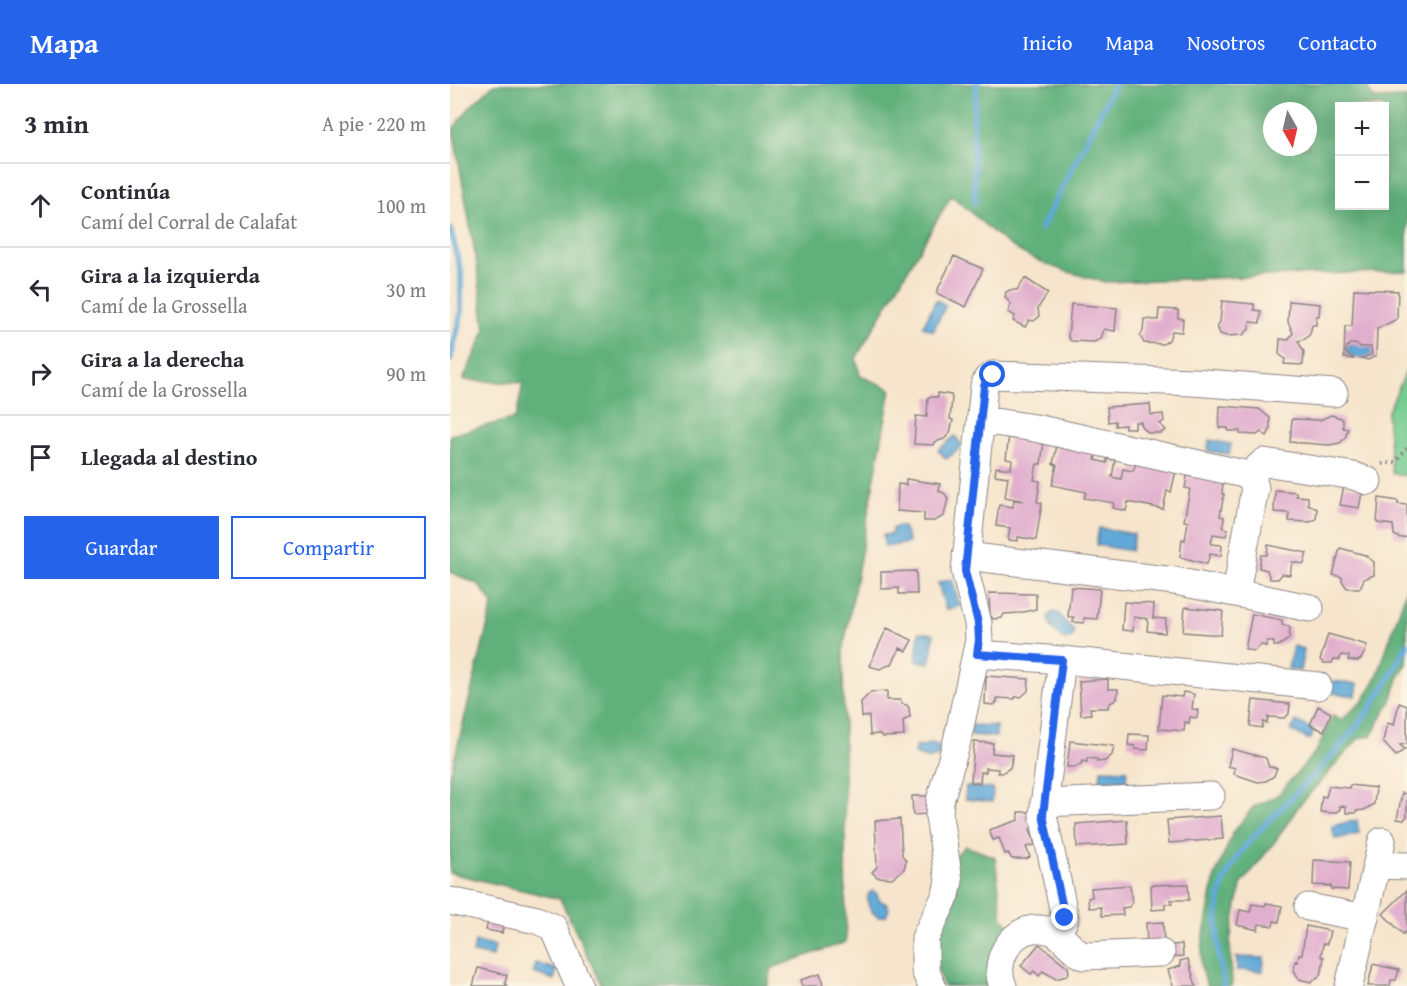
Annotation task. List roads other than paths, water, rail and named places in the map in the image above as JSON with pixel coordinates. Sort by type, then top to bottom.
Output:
[{"type":"street","points":[[932,986],[925,971],[925,938],[946,895],[949,881],[939,816],[940,801],[957,741],[979,640],[978,623],[967,584],[966,556],[984,386],[987,379],[993,375],[1193,382],[1334,393]]},
{"type":"street","points":[[981,420],[1057,432],[1252,477]]},
{"type":"street","points":[[1236,593],[1255,488],[1252,477],[1264,462],[1354,476],[1368,481]]},
{"type":"street","points":[[966,556],[1175,581],[1310,608]]},
{"type":"street","points":[[977,654],[1062,660],[1318,686]]},
{"type":"street","points":[[1052,930],[1064,923],[1065,918],[1044,822],[1044,803],[1062,660]]},
{"type":"street","points":[[1044,803],[1211,796]]},
{"type":"street","points":[[1349,986],[1380,853],[1407,866]]},
{"type":"street","points":[[450,901],[537,920],[554,928],[579,986]]},
{"type":"street","points":[[1308,907],[1365,918]]},
{"type":"street","points":[[1003,986],[1000,962],[1008,943],[1024,931],[1052,930],[1064,938],[1078,954],[1084,956],[1161,953]]},
{"type":"water","points":[[936,300],[946,305],[933,331],[923,326]]},
{"type":"water","points":[[1350,344],[1371,347],[1372,355],[1363,358],[1351,357],[1346,352]]},
{"type":"water","points":[[955,436],[963,446],[946,459],[938,450]]},
{"type":"water","points":[[1209,440],[1231,444],[1229,454],[1208,451]]},
{"type":"water","points":[[898,526],[903,527],[909,543],[885,547],[883,535],[892,534],[892,529]]},
{"type":"water","points":[[1099,528],[1134,534],[1131,551],[1096,545]]},
{"type":"water","points":[[952,579],[960,606],[946,610],[938,583]]},
{"type":"water","points":[[1053,612],[1059,614],[1072,628],[1074,632],[1072,638],[1064,640],[1051,627],[1048,617]]},
{"type":"water","points":[[919,632],[934,634],[930,663],[916,661]]},
{"type":"water","points":[[1293,646],[1304,649],[1300,671],[1288,669]]},
{"type":"water","points":[[1333,681],[1358,684],[1356,696],[1331,693]]},
{"type":"water","points":[[1296,721],[1314,730],[1310,740],[1291,731]]},
{"type":"water","points":[[971,725],[996,726],[996,737],[970,735]]},
{"type":"water","points":[[931,743],[938,745],[940,753],[935,758],[925,758],[914,753],[916,746],[923,747]]},
{"type":"water","points":[[1101,769],[1127,770],[1126,782],[1100,781]]},
{"type":"water","points":[[966,786],[993,789],[992,802],[965,799]]},
{"type":"water","points":[[1357,820],[1359,834],[1335,839],[1332,826]]},
{"type":"water","points":[[873,891],[879,900],[887,904],[889,909],[886,916],[878,917],[869,906],[868,896]]},
{"type":"water","points":[[475,942],[495,946],[493,957],[473,953]]},
{"type":"water","points":[[1237,957],[1264,958],[1263,971],[1237,970]]},
{"type":"water","points":[[536,963],[557,970],[554,980],[533,973]]},
{"type":"waterway","points":[[975,202],[973,123],[977,84]]},
{"type":"waterway","points":[[1041,229],[1115,84]]},
{"type":"waterway","points":[[450,229],[461,272],[461,314],[450,360]]},
{"type":"waterway","points":[[1224,986],[1218,947],[1217,920],[1220,894],[1231,868],[1248,843],[1359,724],[1384,687],[1407,645]]}]
